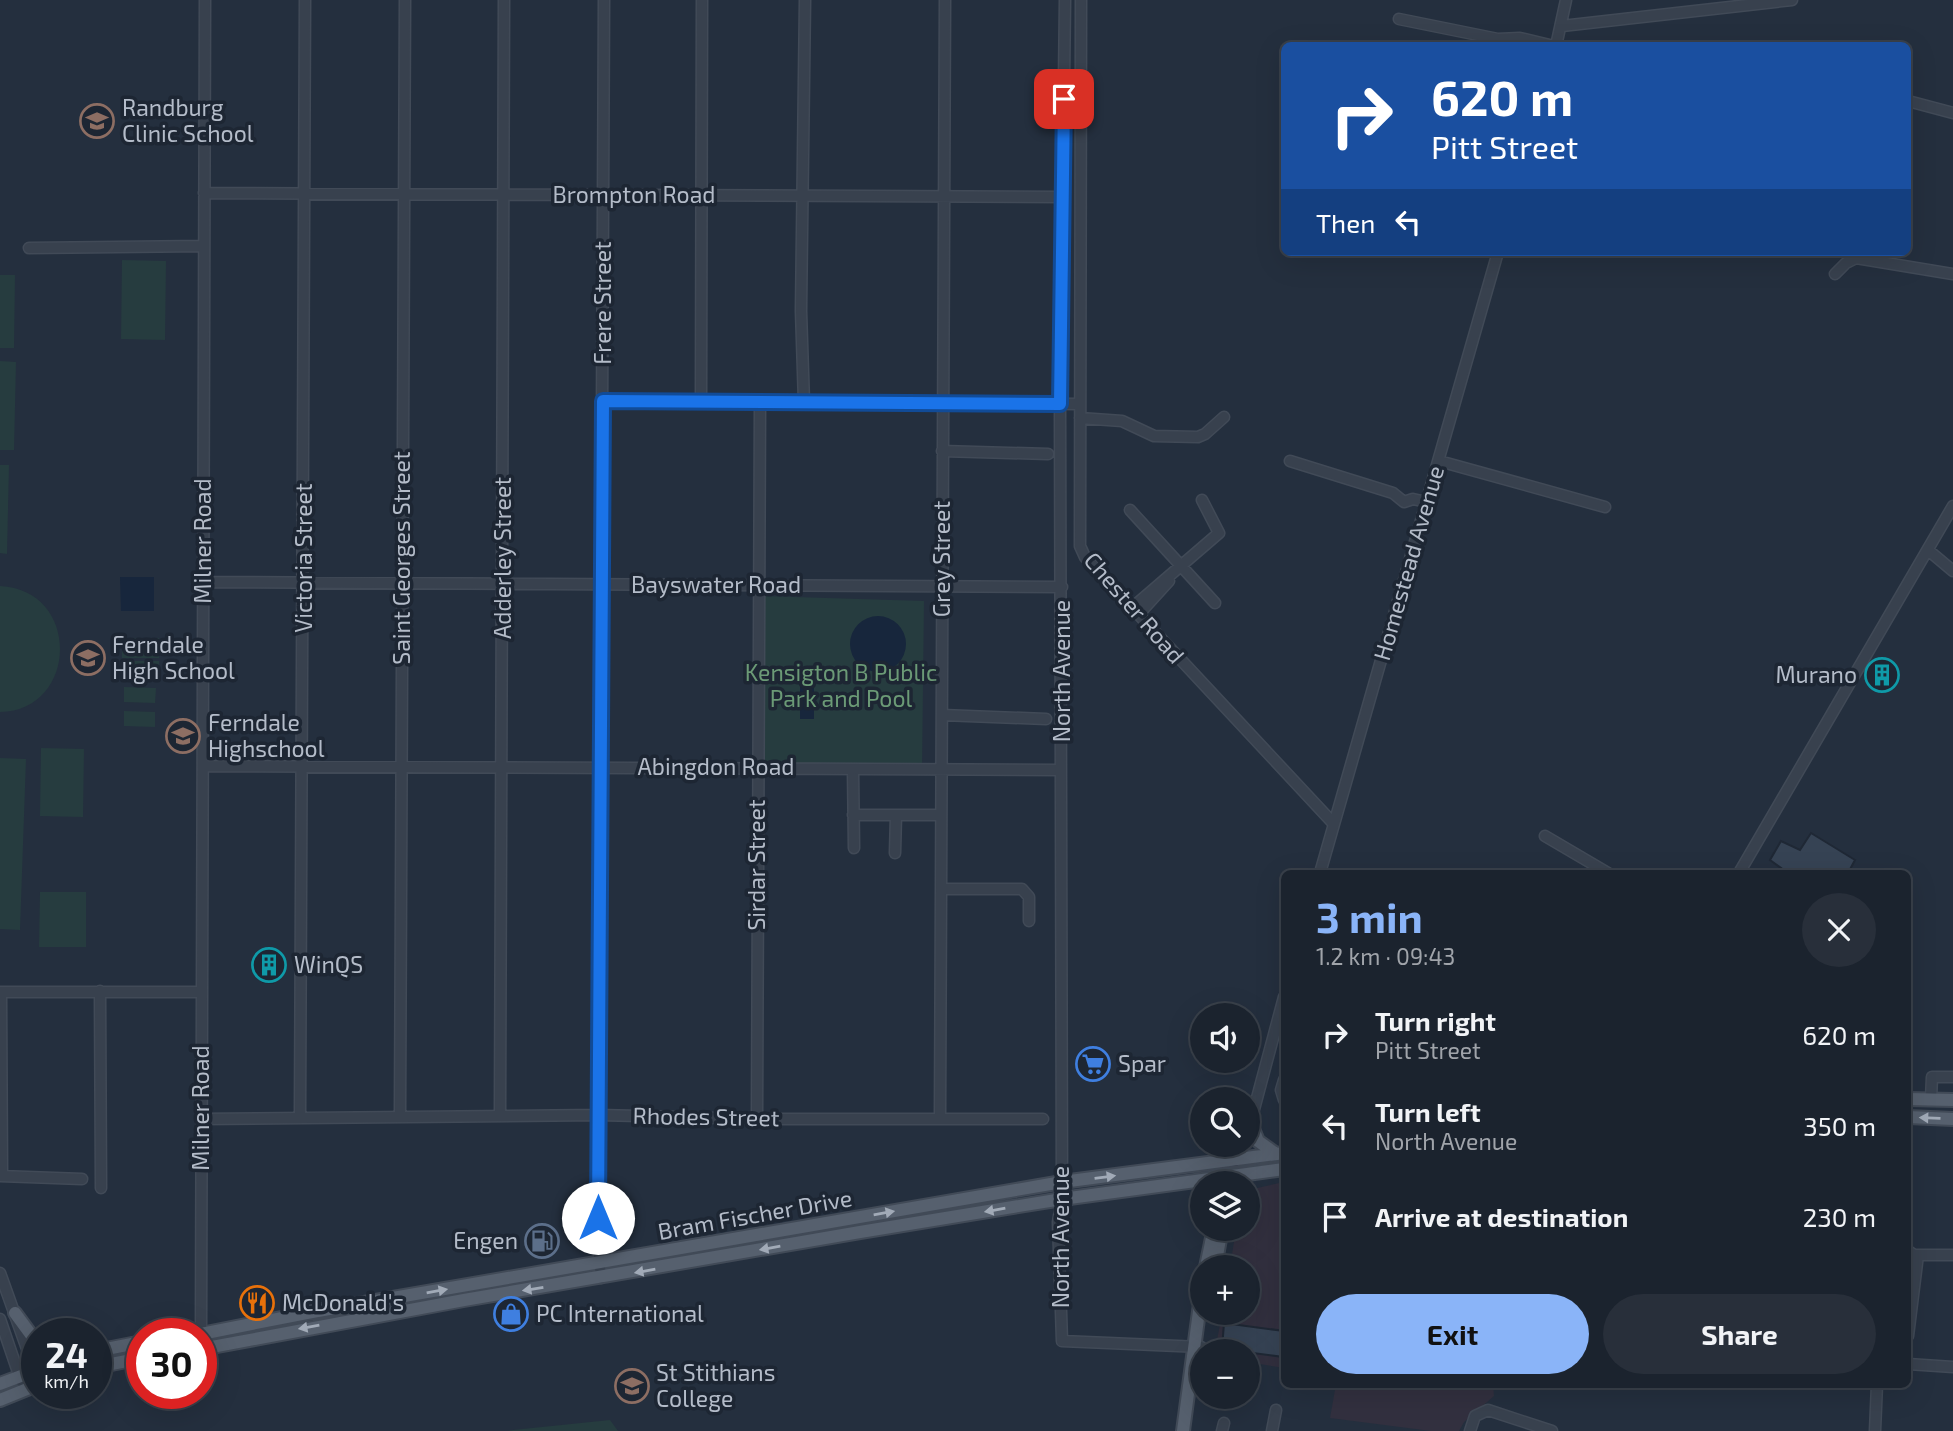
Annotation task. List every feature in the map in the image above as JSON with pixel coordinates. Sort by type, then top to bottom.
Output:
[{"type":"main road","points":[[1911,1099],[1953,1100]]},
{"type":"main road","points":[[1911,1117],[1953,1119]]},
{"type":"main road","points":[[1260,1142],[1280,1154]]},
{"type":"main road","name":"Bram Fischer Drive","points":[[217,1331],[1062,1182],[1280,1154]]},
{"type":"main road","points":[[1234,1171],[1238,1161]]},
{"type":"main road","name":"Bram Fischer Drive","points":[[1260,1174],[1281,1170]]},
{"type":"main road","name":"Bram Fischer Drive","points":[[217,1346],[464,1300],[1062,1199],[1190,1183]]},
{"type":"main road","points":[[1184,1184],[1190,1186]]},
{"type":"main road","points":[[15,1313],[21,1321]]},
{"type":"main road","points":[[0,1384],[19,1376]]},
{"type":"main road","points":[[0,1400],[21,1391]]},
{"type":"main road","points":[[1185,1431],[1190,1396]]},
{"type":"street","name":"Milner Road","points":[[201,1318],[205,0]]},
{"type":"street","name":"Victoria Street","points":[[300,1116],[305,0]]},
{"type":"street","name":"Saint Georges Street","points":[[400,1115],[405,0]]},
{"type":"street","name":"Adderley Street","points":[[500,1115],[504,0]]},
{"type":"street","name":"Frere Street","points":[[601,1278],[599,1115],[604,0]]},
{"type":"street","points":[[701,402],[702,0]]},
{"type":"street","points":[[804,403],[801,311],[805,0]]},
{"type":"street","name":"Grey Street","points":[[940,1118],[945,0]]},
{"type":"street","name":"North Avenue","points":[[1065,0],[1060,404],[1062,1199],[1058,1222],[1062,1341],[1190,1346]]},
{"type":"street","name":"Chester Road","points":[[1081,0],[1080,546],[1085,557],[1333,823]]},
{"type":"street","points":[[1556,42],[1566,0]]},
{"type":"street","points":[[1562,26],[1792,0]]},
{"type":"street","points":[[1399,19],[1498,39],[1520,38],[1538,42]]},
{"type":"street","points":[[1911,102],[1953,113]]},
{"type":"street","name":"Brompton Road","points":[[204,193],[1064,197]]},
{"type":"street","points":[[29,248],[203,246]]},
{"type":"street","name":"Homestead Avenue","points":[[1321,870],[1496,256]]},
{"type":"street","points":[[1835,274],[1856,258],[1953,274]]},
{"type":"street","points":[[603,401],[1080,404]]},
{"type":"street","name":"Sirdar Street","points":[[757,1119],[760,402]]},
{"type":"street","points":[[1080,418],[1122,421],[1154,436],[1198,437],[1224,417]]},
{"type":"street","points":[[942,451],[1048,454]]},
{"type":"street","points":[[1290,460],[1393,493],[1407,493],[1413,499],[1426,502]]},
{"type":"street","points":[[1439,461],[1605,507]]},
{"type":"street","points":[[1136,611],[1219,533],[1202,500]]},
{"type":"street","points":[[1741,870],[1953,506]]},
{"type":"street","points":[[1130,510],[1215,603]]},
{"type":"street","points":[[1928,550],[1953,571]]},
{"type":"street","name":"Bayswater Road","points":[[203,582],[1062,587]]},
{"type":"street","points":[[942,716],[1046,719]]},
{"type":"street","name":"Abingdon Road","points":[[202,766],[502,769],[600,766],[1061,771]]},
{"type":"street","points":[[853,769],[854,848]]},
{"type":"street","points":[[853,815],[941,815]]},
{"type":"street","points":[[895,853],[896,815]]},
{"type":"street","points":[[1545,836],[1603,870]]},
{"type":"street","points":[[941,889],[1022,889],[1029,897],[1029,921]]},
{"type":"street","points":[[100,991],[100,1188]]},
{"type":"street","points":[[82,1179],[1,1176],[1,992],[201,992]]},
{"type":"street","points":[[1260,1087],[1281,1008]]},
{"type":"street","points":[[1931,1099],[1932,1077],[1953,1077]]},
{"type":"street","name":"Rhodes Street","points":[[201,1119],[400,1115],[1043,1119]]},
{"type":"street","points":[[1238,1157],[1238,1161]]},
{"type":"street","points":[[1238,1161],[1240,1157]]},
{"type":"street","points":[[1911,1275],[1912,1255],[1953,1255]]},
{"type":"street","points":[[0,1273],[21,1330]]},
{"type":"street","points":[[0,1319],[19,1376]]},
{"type":"street","points":[[1911,1364],[1953,1367]]},
{"type":"street","points":[[1875,1431],[1877,1388]]},
{"type":"street","points":[[1272,1431],[1276,1410]]},
{"type":"street","points":[[1470,1431],[1475,1416],[1488,1410],[1552,1431]]},
{"type":"shaded area","points":[[1281,1183],[1281,1368],[1260,1364],[1260,1339],[1217,1339],[1220,1325],[1260,1325],[1260,1255],[1232,1255],[1234,1241],[1260,1241],[1260,1187]]},
{"type":"shaded area","points":[[1335,1388],[1493,1388],[1494,1396],[1464,1422],[1459,1431],[1431,1431],[1330,1418]]},
{"type":"green space","points":[[122,260],[166,261],[165,340],[121,339]]},
{"type":"green space","points":[[0,275],[15,275],[14,348],[0,348]]},
{"type":"green space","points":[[0,361],[16,362],[14,450],[0,450]]},
{"type":"green space","points":[[0,465],[9,465],[7,554],[0,553]]},
{"type":"green space","points":[[0,586],[27,593],[46,607],[57,627],[60,650],[56,673],[44,692],[26,706],[0,712]]},
{"type":"green space","name":"Kensigton B Public Park and Pool","points":[[761,596],[924,601],[922,772],[755,772]]},
{"type":"green space","points":[[122,638],[159,638],[159,658],[122,658]]},
{"type":"green space","points":[[122,661],[159,661],[159,681],[122,681]]},
{"type":"green space","points":[[124,687],[156,688],[155,703],[124,702]]},
{"type":"green space","points":[[124,711],[155,712],[155,727],[124,726]]},
{"type":"green space","points":[[41,748],[84,749],[83,817],[40,816]]},
{"type":"green space","points":[[0,758],[26,759],[20,930],[0,929]]},
{"type":"green space","points":[[40,892],[86,892],[86,947],[39,947]]},
{"type":"green space","points":[[610,1420],[618,1431],[508,1431],[513,1430]]},
{"type":"water","points":[[120,577],[154,577],[154,611],[121,611]]},
{"type":"water","points":[[872,616],[884,616],[894,620],[902,628],[906,644],[902,660],[894,668],[884,672],[872,672],[862,668],[854,660],[850,650],[850,638],[854,628],[862,620]]},
{"type":"water","points":[[800,687],[814,687],[814,719],[800,719]]},
{"type":"building","name":"Murano","points":[[1884,661],[1893,666],[1881,688],[1873,683]]},
{"type":"building","points":[[1811,833],[1855,860],[1850,870],[1784,870],[1770,860],[1781,841],[1800,850]]},
{"type":"building","name":"WinQS","points":[[261,951],[273,951],[273,983],[261,980]]},
{"type":"building","points":[[1224,1325],[1281,1331],[1281,1357],[1260,1354],[1260,1339],[1223,1339]]},
{"type":"place","name":"Randburg Clinic School","points":[[97,121]]},
{"type":"place","name":"Ferndale High School","points":[[88,658]]},
{"type":"place","name":"Murano","points":[[1882,675]]},
{"type":"place","name":"Ferndale Highschool","points":[[183,736]]},
{"type":"place","name":"WinQS","points":[[269,965]]},
{"type":"place","name":"Spar","points":[[1093,1064]]},
{"type":"place","name":"Engen","points":[[542,1241]]},
{"type":"place","name":"McDonald's","points":[[257,1303]]},
{"type":"place","name":"PC International","points":[[511,1314]]},
{"type":"place","name":"St Stithians College","points":[[632,1386]]},
{"type":"route","points":[[598,1218],[603,401],[1060,404],[1064,99]]}]
